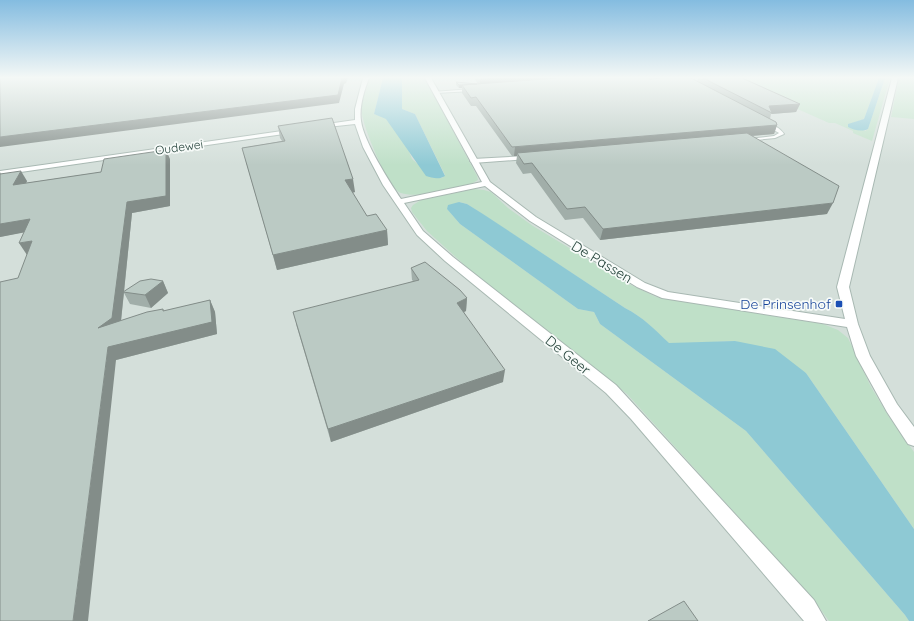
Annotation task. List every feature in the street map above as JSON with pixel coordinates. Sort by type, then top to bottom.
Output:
[{"type":"street","name":"De Geer","points":[[359,107],[358,122],[367,147],[387,186],[420,233],[449,259],[611,389],[802,601],[816,621]]},
{"type":"street","name":"De Passen","points":[[443,107],[487,183],[533,219],[647,288],[666,295],[852,324]]},
{"type":"street","points":[[888,107],[870,174],[843,287],[852,324],[863,356],[892,408],[914,439]]},
{"type":"street","name":"Oudewei","points":[[0,173],[358,122]]},
{"type":"street","points":[[398,202],[487,183]]},
{"type":"lane","points":[[745,140],[775,137],[782,134],[780,131],[759,120]]},
{"type":"lane","points":[[474,161],[530,158]]},
{"type":"shaded area","points":[[0,107],[914,107],[914,621],[0,621]]},
{"type":"green space","points":[[362,107],[376,107],[374,114],[386,118],[408,149],[412,159],[433,178],[442,178],[445,175],[415,114],[402,109],[402,107],[440,107],[478,180],[471,184],[426,194],[417,195],[401,193],[396,189],[383,170],[367,132],[362,114]]},
{"type":"green space","points":[[793,107],[868,107],[864,119],[853,123],[865,131],[868,129],[875,107],[882,107],[872,141],[835,123],[829,123]]},
{"type":"green space","points":[[893,107],[914,107],[914,119],[891,117]]},
{"type":"green space","points":[[474,189],[491,192],[508,208],[533,226],[629,284],[656,297],[823,324],[838,330],[848,338],[871,387],[889,417],[914,452],[914,529],[806,373],[735,341],[669,344],[638,315],[625,308],[467,204],[459,202],[447,209],[460,224],[578,309],[594,312],[600,324],[746,431],[909,621],[829,621],[814,600],[627,394],[470,270],[427,231],[412,212],[411,208],[413,205],[421,200]]},
{"type":"water","points":[[376,107],[402,107],[402,109],[415,114],[445,176],[433,178],[426,176],[386,119],[374,114]]},
{"type":"water","points":[[868,107],[875,107],[868,129],[858,130],[848,127],[848,124],[864,119]]},
{"type":"water","points":[[459,202],[467,204],[483,214],[625,308],[638,315],[669,343],[735,341],[775,349],[806,373],[914,529],[914,621],[909,621],[746,431],[600,324],[594,312],[578,309],[460,224],[447,209],[448,205]]},
{"type":"building","points":[[0,107],[242,107],[0,137]]},
{"type":"building","points":[[483,107],[747,107],[776,122],[777,125],[512,147]]},
{"type":"building","points":[[760,107],[769,107],[772,113]]},
{"type":"building","points":[[332,118],[353,179],[345,180],[367,216],[376,214],[387,230],[273,255],[242,148],[285,141],[278,126]]},
{"type":"building","points":[[747,133],[839,186],[833,203],[603,229],[585,207],[567,209],[532,163],[524,164],[517,153]]},
{"type":"building","points":[[166,150],[166,196],[127,202],[112,318],[98,328],[147,312],[163,309],[163,311],[210,300],[212,322],[108,347],[73,621],[0,621],[0,282],[18,278],[32,241],[19,243],[30,219],[0,224],[0,174],[21,171],[13,185],[101,172],[104,159]]},
{"type":"building","points":[[425,262],[460,290],[467,298],[457,303],[505,370],[328,429],[293,312],[419,280],[411,268]]},
{"type":"building","points":[[151,279],[163,281],[145,295],[123,292],[140,281]]},
{"type":"building","points":[[684,601],[698,621],[648,621]]},
{"type":"place","name":"De Prinsenhof","points":[[839,304]]}]
